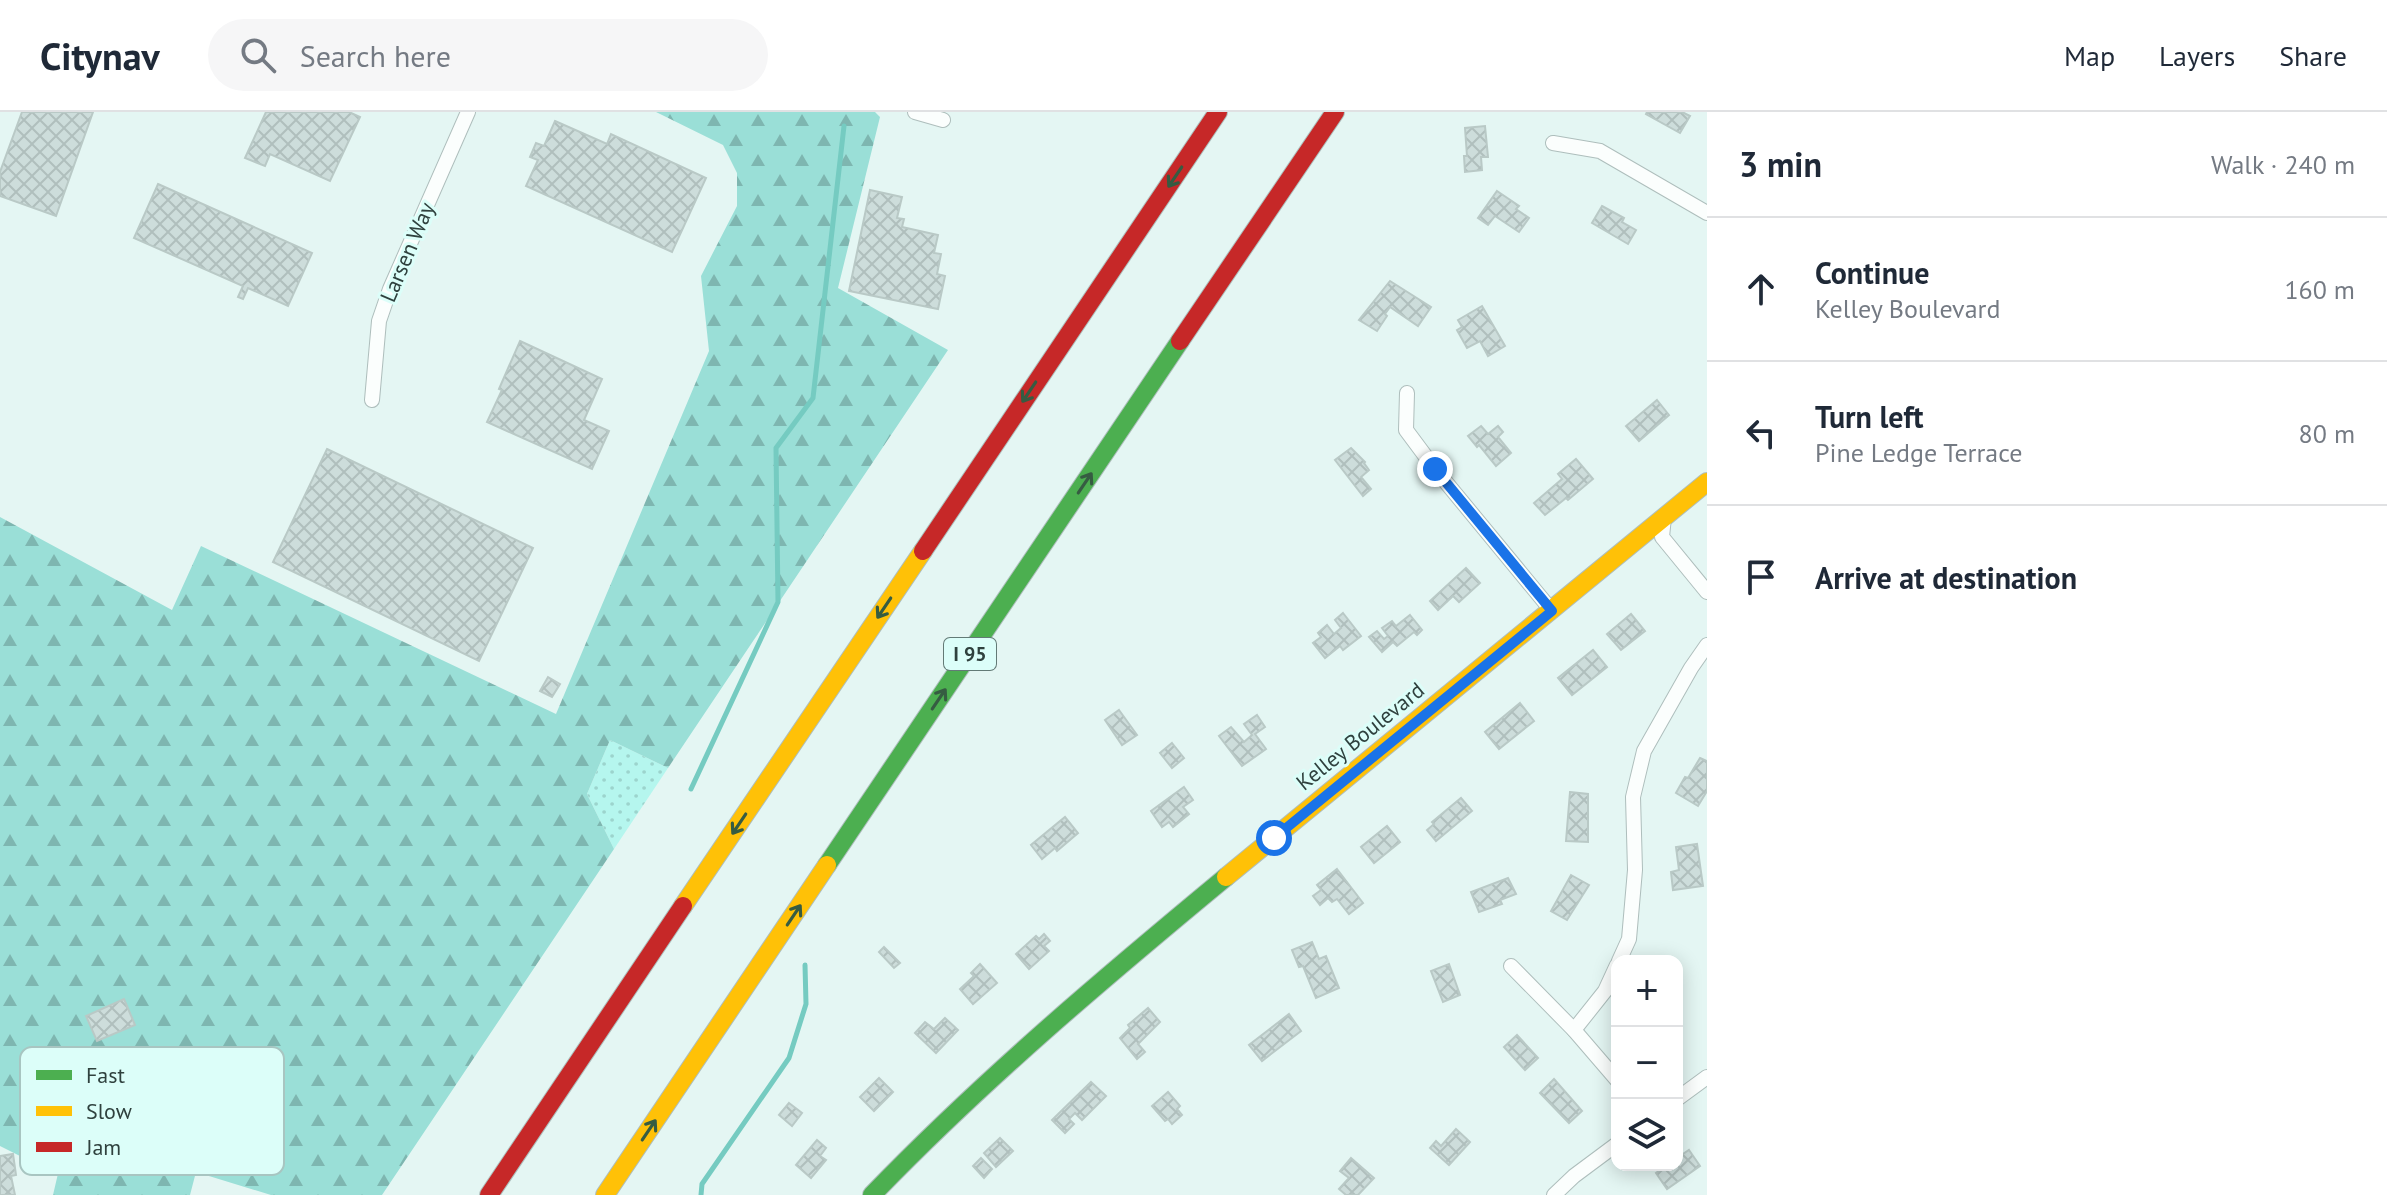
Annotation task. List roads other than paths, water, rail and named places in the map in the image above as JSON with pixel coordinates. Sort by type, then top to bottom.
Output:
[{"type":"main road","points":[[489,1195],[1218,112]]},
{"type":"main road","name":"I 95","points":[[605,1195],[1335,112]]},
{"type":"main road","name":"Kelley Boulevard","points":[[872,1195],[971,1096],[1105,977],[1707,482]]},
{"type":"street","name":"Larsen Way","points":[[372,400],[379,321],[390,289],[468,112]]},
{"type":"street","points":[[915,112],[943,120]]},
{"type":"street","points":[[1553,143],[1600,151],[1707,213]]},
{"type":"street","points":[[1407,393],[1406,430],[1552,611]]},
{"type":"street","points":[[1664,517],[1662,537],[1707,592]]},
{"type":"street","points":[[1622,955],[1629,939],[1635,870],[1633,797],[1644,751],[1707,645]]},
{"type":"street","points":[[1511,966],[1611,1073]]},
{"type":"street","points":[[1574,1030],[1605,991],[1611,978]]},
{"type":"street","points":[[1683,1095],[1707,1077]]},
{"type":"street","points":[[1554,1195],[1611,1148]]},
{"type":"waterway","points":[[691,789],[778,602],[776,448],[813,398],[844,126]]},
{"type":"waterway","points":[[701,1195],[702,1184],[789,1058],[806,1004],[805,965]]}]
